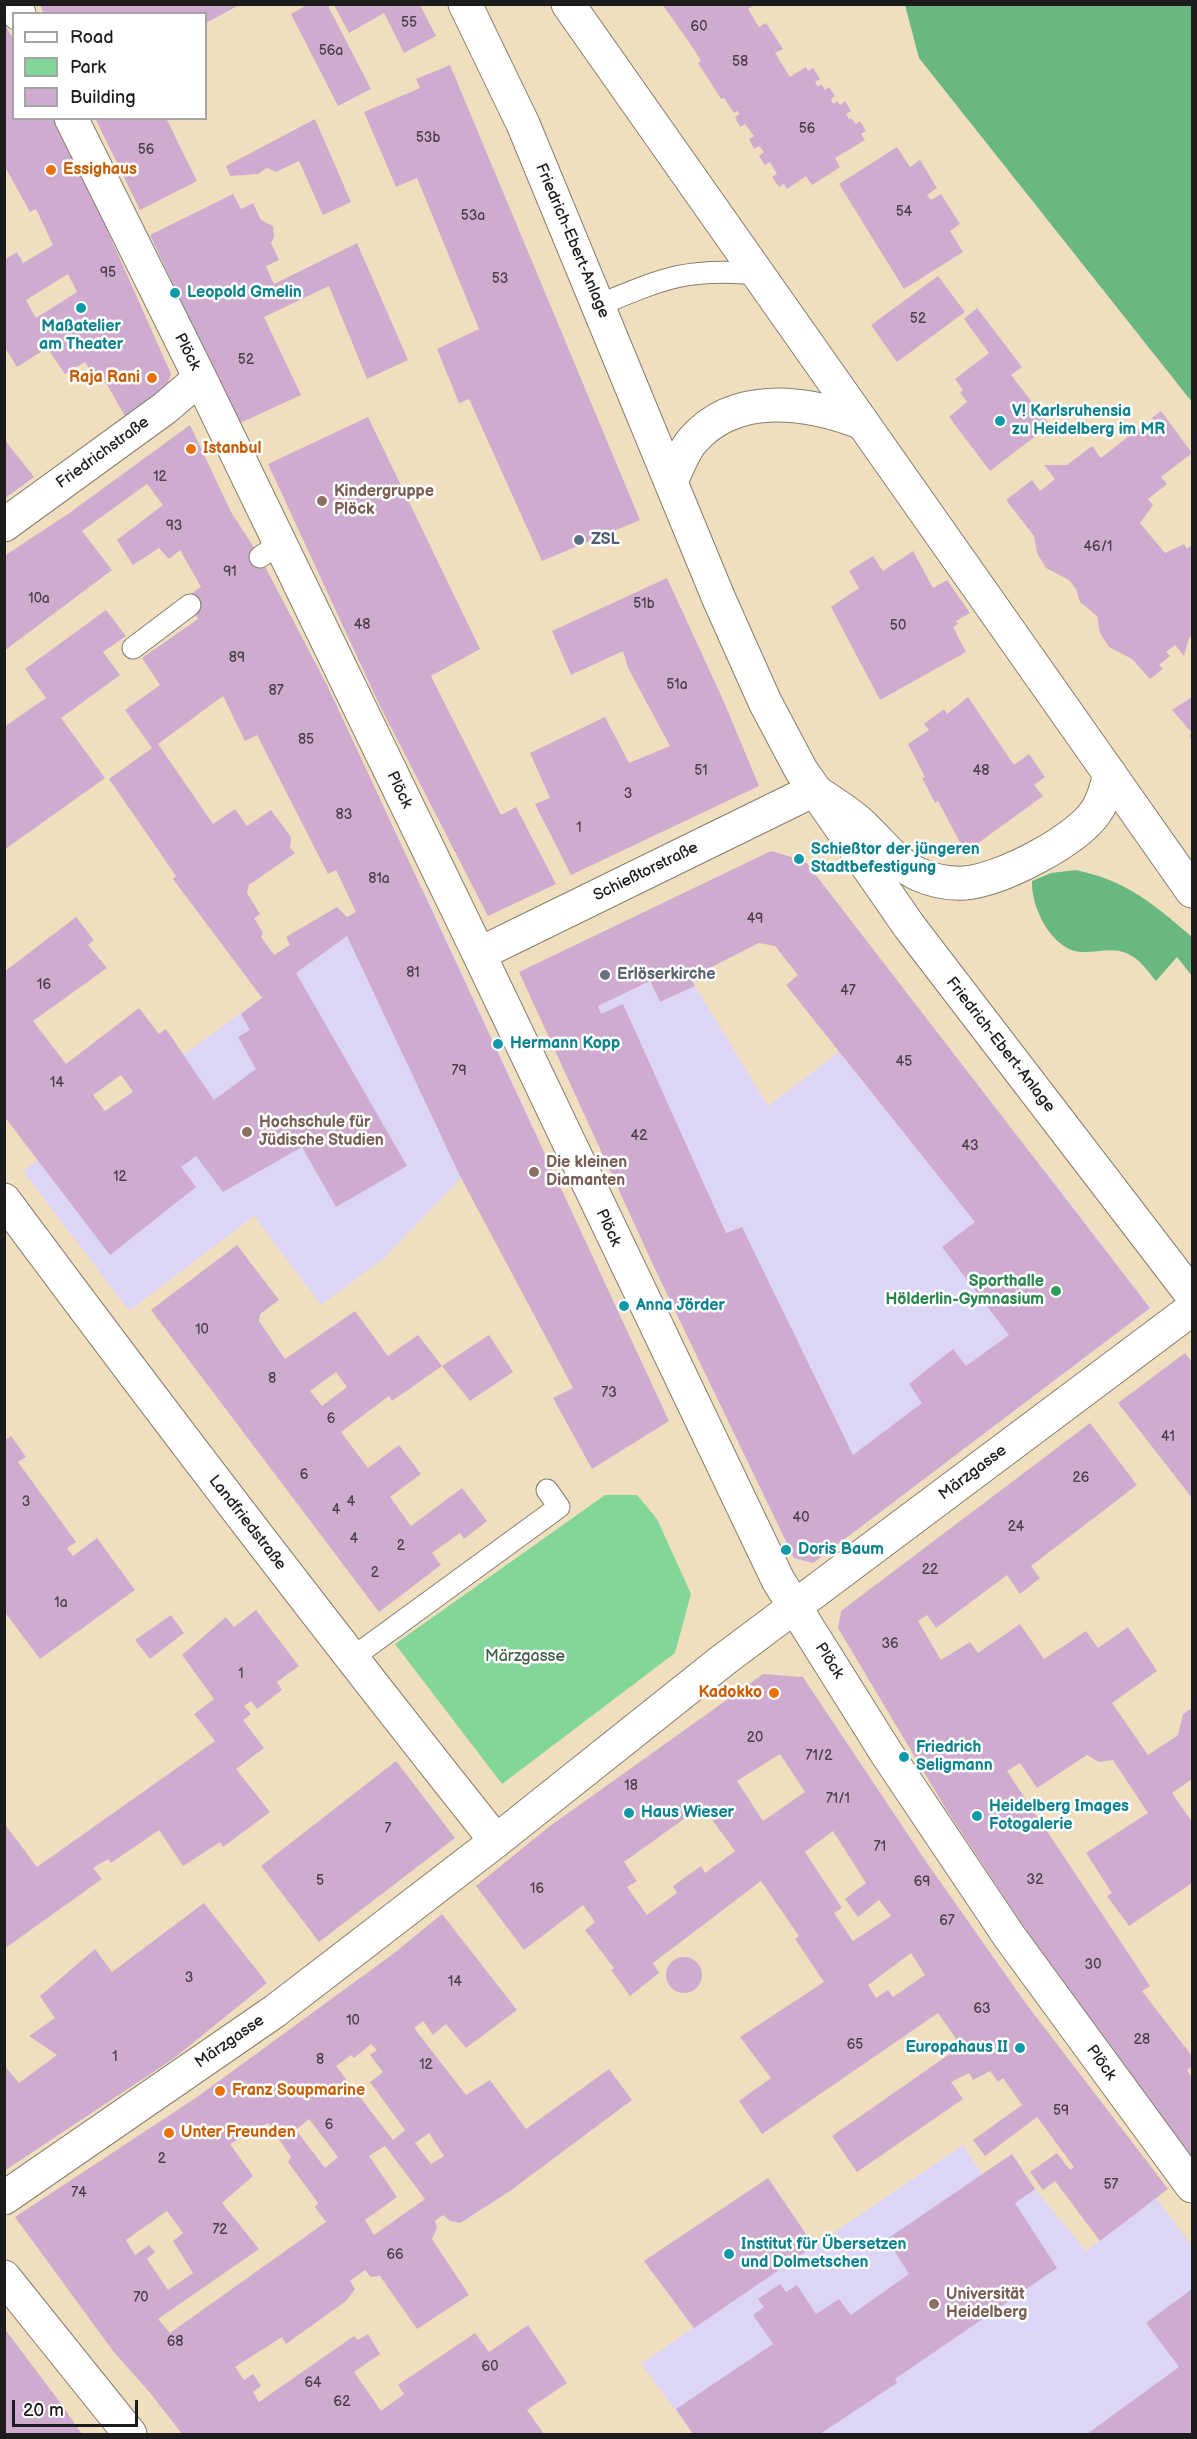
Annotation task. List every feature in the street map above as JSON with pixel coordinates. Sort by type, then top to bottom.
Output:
[{"type":"street","name":"Friedrich-Ebert-Anlage","points":[[465,4],[524,124],[765,702],[814,790],[909,926],[1192,1295]]},
{"type":"street","points":[[568,4],[1192,891]]},
{"type":"street","name":"Plöck","points":[[72,120],[200,378],[270,550],[479,954],[634,1283],[778,1580],[887,1754],[1009,1936],[1192,2186]]},
{"type":"street","name":"Friedrichstraße","points":[[4,525],[165,408],[200,378]]},
{"type":"street","points":[[671,481],[691,442],[697,436],[721,418],[746,409],[769,404],[806,406],[860,422]]},
{"type":"street","name":"Friedrich-Ebert-Anlage","points":[[814,790],[864,826],[909,870],[932,880],[966,883],[986,878],[1017,865],[1058,845],[1079,830],[1102,801],[1110,774]]},
{"type":"street","name":"Schießtorstraße","points":[[479,954],[814,790]]},
{"type":"street","name":"Landfriedstraße","points":[[4,1200],[154,1401],[496,1841]]},
{"type":"street","name":"Märzgasse","points":[[4,2198],[275,2011],[496,1841],[766,1628],[1192,1309]]},
{"type":"street","points":[[4,2277],[130,2434]]},
{"type":"lane","points":[[599,304],[682,274],[707,271],[757,274]]},
{"type":"lane","points":[[133,648],[190,605]]},
{"type":"lane","points":[[352,1658],[559,1507],[547,1490]]},
{"type":"shaded area","name":"Hochschule für Jüdische Studien","points":[[422,887],[539,1140],[461,1178],[384,1258],[321,1305],[254,1216],[129,1311],[23,1171],[347,936]]},
{"type":"shaded area","points":[[650,981],[660,1002],[695,986],[768,1106],[839,1052],[975,1221],[1044,1169],[1150,1308],[813,1563],[794,1558],[655,1269],[598,1006]]},
{"type":"shaded area","name":"Universität Heidelberg","points":[[963,2145],[982,2174],[1012,2154],[1035,2189],[1086,2251],[1156,2198],[1192,2246],[1192,2434],[693,2434],[641,2364],[693,2328],[644,2261],[768,2178],[814,2246]]},
{"type":"green space","points":[[905,5],[1192,5],[1192,402],[919,58]]},
{"type":"green space","points":[[1076,870],[1125,887],[1164,913],[1191,936],[1192,976],[1177,957],[1156,981],[1139,962],[1126,953],[1109,950],[1080,952],[1060,943],[1039,914],[1032,881],[1051,873]]},
{"type":"green space","name":"Märzgasse","points":[[605,1495],[637,1495],[657,1519],[691,1594],[675,1653],[502,1784],[395,1644]]},
{"type":"building","points":[[40,4],[241,4],[207,22],[207,12],[43,12]]},
{"type":"building","points":[[309,4],[327,4],[371,89],[338,106],[291,14]]},
{"type":"building","points":[[662,4],[756,4],[748,9],[759,27],[766,23],[783,49],[775,53],[790,77],[806,67],[808,71],[813,68],[820,79],[815,82],[818,87],[821,84],[825,90],[829,87],[835,96],[831,99],[833,104],[837,101],[840,105],[845,101],[851,111],[846,114],[849,119],[851,118],[856,124],[860,121],[866,131],[861,134],[865,140],[835,158],[840,167],[812,185],[806,176],[787,189],[784,184],[779,187],[772,177],[777,174],[770,162],[765,165],[759,156],[764,152],[759,146],[754,149],[749,139],[754,136],[745,124],[740,127],[735,117],[740,114],[737,111],[734,113],[724,98],[721,99],[698,63],[701,61]]},
{"type":"building","points":[[334,5],[420,5],[436,36],[404,53],[384,13],[349,33]]},
{"type":"building","points":[[4,23],[12,37],[12,120],[56,120],[73,153],[171,374],[166,389],[126,418],[101,374],[94,378],[85,362],[65,374],[47,348],[17,367],[4,346],[4,260],[17,252],[23,263],[53,245],[36,209],[30,212],[4,165]],"holes":[[[68,274],[77,292],[36,318],[26,300]]]},
{"type":"building","points":[[450,65],[640,520],[542,561],[469,399],[459,403],[437,349],[479,329],[417,178],[396,187],[364,112],[420,88],[416,79]]},
{"type":"building","points":[[315,119],[351,202],[323,215],[299,161],[276,172],[267,168],[258,174],[230,176],[226,166]]},
{"type":"building","points":[[96,120],[167,120],[197,181],[140,210]]},
{"type":"building","points":[[897,147],[910,167],[920,160],[937,188],[927,195],[931,200],[941,194],[960,224],[950,231],[963,252],[904,289],[839,184]]},
{"type":"building","points":[[233,194],[241,209],[253,203],[261,220],[273,226],[274,237],[271,243],[279,260],[266,266],[274,284],[357,243],[408,360],[367,379],[329,286],[264,317],[301,395],[238,424],[150,235]]},
{"type":"building","points":[[938,276],[965,312],[897,362],[871,325]]},
{"type":"building","name":"V! Karlsruhensia zu Heidelberg im MR","points":[[977,308],[1022,367],[1011,375],[1050,425],[990,471],[949,417],[967,402],[960,393],[963,390],[955,379],[989,353],[964,319]]},
{"type":"building","points":[[1161,411],[1192,453],[1161,477],[1167,484],[1148,499],[1153,505],[1140,523],[1165,553],[1184,544],[1187,549],[1192,545],[1192,635],[1184,656],[1175,645],[1166,652],[1170,656],[1159,665],[1163,669],[1150,679],[1132,659],[1109,647],[1100,633],[1097,616],[1080,602],[1076,589],[1069,580],[1046,568],[1037,553],[1034,536],[1006,500],[1032,480],[1040,491],[1055,479],[1044,465],[1067,465],[1092,446],[1101,458]]},
{"type":"building","points":[[368,417],[480,649],[431,676],[501,815],[516,807],[556,884],[488,916],[380,706],[268,464]]},
{"type":"building","points":[[190,425],[231,512],[260,557],[328,687],[669,1421],[592,1469],[553,1398],[573,1388],[461,1178],[347,936],[296,973],[407,1166],[336,1207],[302,1147],[223,1192],[196,1156],[181,1167],[196,1187],[110,1255],[4,1116],[4,972],[76,917],[94,940],[88,945],[107,968],[33,1021],[66,1064],[139,1008],[159,1034],[166,1029],[214,1100],[256,1069],[238,1037],[250,1030],[241,1014],[262,998],[173,879],[176,876],[109,779],[152,748],[125,710],[160,685],[142,658],[198,619],[186,597],[201,587],[180,550],[169,559],[159,548],[133,565],[117,540],[163,505],[147,484],[82,531],[112,570],[4,651],[4,556],[68,514]],"holes":[[[223,696],[245,741],[257,735],[328,874],[336,870],[356,912],[347,917],[337,907],[286,937],[290,945],[274,955],[261,937],[263,933],[254,918],[260,914],[247,893],[249,885],[295,853],[290,848],[291,837],[271,810],[247,826],[235,809],[213,824],[158,744]],[[121,1075],[133,1092],[105,1111],[93,1095]]]},
{"type":"building","points":[[4,439],[34,477],[4,499]]},
{"type":"building","points":[[913,551],[933,588],[947,580],[970,613],[956,621],[958,624],[953,627],[966,652],[880,700],[831,607],[859,588],[849,571],[873,556],[883,571]]},
{"type":"building","points":[[667,578],[724,702],[759,786],[571,875],[535,804],[550,798],[530,753],[605,717],[629,763],[670,746],[628,668],[623,651],[571,675],[552,631]]},
{"type":"building","points":[[106,610],[126,636],[103,652],[120,675],[61,718],[105,778],[4,850],[4,727],[46,698],[25,669]]},
{"type":"building","points":[[968,697],[1014,765],[1029,754],[1045,777],[1034,785],[1043,796],[970,849],[969,854],[961,852],[963,848],[938,801],[935,803],[908,744],[929,730],[924,724],[944,709],[947,714]]},
{"type":"building","points":[[1192,697],[1192,733],[1172,710]]},
{"type":"building","points":[[771,851],[805,861],[1150,1308],[813,1563],[794,1558],[655,1269],[519,972]],"holes":[[[759,943],[775,946],[798,975],[786,985],[975,1222],[942,1247],[1009,1335],[966,1366],[953,1349],[909,1384],[922,1403],[853,1455],[742,1227],[726,1233],[623,1004],[601,1014],[598,1006],[650,981],[660,1002],[695,986],[690,978]]]},
{"type":"building","points":[[237,1245],[279,1300],[260,1314],[259,1321],[285,1359],[355,1311],[388,1356],[418,1335],[442,1366],[392,1401],[389,1396],[341,1432],[368,1468],[399,1445],[421,1474],[390,1497],[411,1526],[462,1488],[487,1521],[464,1539],[460,1533],[432,1553],[441,1565],[379,1612],[151,1310]],"holes":[[[336,1372],[347,1387],[322,1406],[310,1391]]]},
{"type":"building","points":[[489,1335],[513,1372],[470,1401],[442,1366]]},
{"type":"building","points":[[1185,1353],[1192,1362],[1192,1498],[1118,1403]]},
{"type":"building","points":[[1090,1423],[1137,1485],[1031,1566],[1040,1578],[1020,1594],[1007,1575],[936,1628],[927,1615],[918,1621],[941,1660],[970,1642],[978,1653],[1020,1624],[1044,1659],[1086,1631],[1098,1648],[1128,1627],[1157,1671],[1112,1703],[1148,1755],[1178,1735],[1183,1714],[1192,1708],[1192,1779],[1172,1793],[1192,1822],[1192,1883],[1129,1926],[1107,1896],[1112,1893],[1086,1853],[1148,1813],[1113,1760],[1099,1762],[1087,1755],[1037,1788],[1020,1763],[1007,1771],[1150,1986],[1142,1991],[1192,2056],[1192,2066],[1187,2070],[1192,2078],[1192,2157],[1091,2025],[1036,1945],[946,1809],[838,1628],[841,1611]]},
{"type":"building","points":[[11,1436],[26,1457],[18,1462],[76,1542],[67,1548],[73,1556],[97,1538],[135,1590],[40,1659],[4,1611],[4,1441]]},
{"type":"building","points":[[256,1610],[299,1666],[277,1682],[282,1690],[257,1709],[251,1701],[244,1706],[251,1714],[243,1720],[264,1748],[236,1769],[270,1812],[223,1847],[220,1842],[183,1866],[159,1830],[111,1863],[108,1859],[93,1868],[102,1879],[4,1949],[4,1823],[37,1867],[215,1741],[194,1714],[214,1699],[182,1655],[226,1617],[234,1627]]},
{"type":"building","points":[[171,1615],[184,1633],[150,1659],[135,1640]]},
{"type":"building","points":[[763,1674],[803,1677],[927,1863],[1027,2005],[1168,2189],[1100,2241],[1055,2181],[1043,2190],[1030,2172],[1057,2153],[1070,2170],[1074,2167],[1037,2117],[985,2156],[973,2140],[1022,2105],[1003,2078],[998,2082],[990,2071],[973,2080],[969,2073],[951,2082],[963,2099],[857,2172],[832,2136],[961,2046],[938,2013],[762,2134],[739,2101],[771,2078],[740,2037],[824,1982],[795,1939],[799,1936],[761,1881],[653,1963],[659,1973],[630,1996],[611,1970],[614,1968],[585,1930],[595,1922],[583,1905],[524,1950],[476,1886],[550,1826]],"holes":[[[780,1754],[805,1792],[763,1821],[737,1781]],[[702,1806],[735,1851],[705,1873],[701,1866],[673,1886],[677,1893],[647,1915],[627,1887],[637,1881],[624,1862]],[[833,1831],[866,1883],[845,1899],[858,1917],[879,1900],[891,1916],[853,1941],[834,1913],[842,1908],[805,1852]],[[911,1953],[925,1975],[893,1997],[888,1990],[876,1998],[868,1985]]]},
{"type":"building","points":[[396,1761],[455,1838],[319,1942],[261,1866]]},
{"type":"building","points":[[204,1903],[267,1983],[173,2059],[4,2171],[4,2065],[19,2083],[57,2055],[29,2036],[55,2018],[40,1996],[95,1949],[112,1972]]},
{"type":"building","points":[[442,1914],[517,2010],[466,2048],[446,2024],[433,2035],[423,2021],[414,2028],[466,2095],[490,2080],[526,2129],[609,2069],[632,2100],[510,2191],[460,2223],[450,2221],[443,2215],[435,2221],[437,2228],[432,2239],[469,2295],[417,2329],[380,2276],[371,2277],[365,2270],[350,2281],[355,2289],[346,2301],[286,2344],[282,2337],[235,2367],[244,2380],[253,2374],[261,2386],[253,2392],[259,2402],[354,2336],[358,2340],[368,2334],[380,2354],[354,2372],[381,2411],[404,2394],[398,2385],[475,2333],[489,2352],[528,2325],[567,2383],[527,2410],[544,2434],[182,2434],[113,2351],[15,2217],[197,2097],[393,1954]],"holes":[[[371,2044],[377,2050],[370,2055],[383,2072],[370,2082],[405,2130],[393,2140],[336,2066],[351,2055],[354,2058]],[[309,2119],[338,2157],[325,2168],[296,2130]],[[268,2123],[291,2157],[288,2162],[318,2203],[315,2207],[326,2222],[170,2333],[158,2319],[259,2249],[222,2203],[253,2176],[230,2144]],[[429,2133],[444,2156],[431,2164],[415,2143]],[[385,2146],[425,2199],[374,2235],[365,2220],[397,2197],[369,2156]],[[167,2211],[183,2233],[173,2241],[193,2273],[168,2290],[147,2259],[155,2252],[149,2245],[135,2255],[126,2240]]]},
{"type":"building","points":[[684,1957],[697,1962],[702,1975],[697,1988],[684,1993],[671,1988],[666,1975],[671,1962]]},
{"type":"building","points":[[1012,2154],[1035,2189],[1015,2203],[1057,2268],[895,2379],[897,2383],[820,2434],[693,2434],[676,2409],[773,2344],[753,2315],[764,2307],[758,2299],[780,2284],[786,2292],[797,2285],[816,2314],[839,2299],[851,2315],[909,2274],[887,2239]]},
{"type":"building","name":"Institut für Übersetzen und Dolmetschen","points":[[768,2178],[814,2246],[694,2328],[644,2261]]},
{"type":"building","points":[[1192,2289],[1192,2434],[1087,2434],[1179,2367],[1146,2323]]},
{"type":"building","points":[[4,2328],[59,2401],[82,2434],[4,2434]]},
{"type":"place","name":"Essighaus","points":[[51,170]]},
{"type":"place","name":"Leopold Gmelin","points":[[175,293]]},
{"type":"place","name":"Maßatelier am Theater","points":[[81,308]]},
{"type":"place","name":"Raja Rani","points":[[152,378]]},
{"type":"place","name":"V! Karlsruhensia zu Heidelberg im MR","points":[[1000,421]]},
{"type":"place","name":"Istanbul","points":[[191,449]]},
{"type":"place","name":"Kindergruppe Plöck","points":[[322,501]]},
{"type":"place","name":"ZSL","points":[[579,540]]},
{"type":"place","name":"Schießtor der jüngeren Stadtbefestigung","points":[[799,859]]},
{"type":"place","name":"Erlöserkirche","points":[[605,975]]},
{"type":"place","name":"Hermann Kopp","points":[[498,1044]]},
{"type":"place","name":"Hochschule für Jüdische Studien","points":[[247,1132]]},
{"type":"place","name":"Die kleinen Diamanten","points":[[534,1172]]},
{"type":"place","name":"Sporthalle Hölderlin-Gymnasium","points":[[1056,1291]]},
{"type":"place","name":"Anna Jörder","points":[[624,1306]]},
{"type":"place","name":"Doris Baum","points":[[786,1550]]},
{"type":"place","name":"Kadokko","points":[[774,1693]]},
{"type":"place","name":"Friedrich Seligmann","points":[[904,1757]]},
{"type":"place","name":"Haus Wieser","points":[[629,1813]]},
{"type":"place","name":"Heidelberg Images Fotogalerie","points":[[977,1816]]},
{"type":"place","name":"Europahaus II","points":[[1020,2048]]},
{"type":"place","name":"Franz Soupmarine","points":[[220,2091]]},
{"type":"place","name":"Unter Freunden","points":[[169,2133]]},
{"type":"place","name":"Institut für Übersetzen und Dolmetschen","points":[[729,2254]]},
{"type":"place","name":"Universität Heidelberg","points":[[934,2304]]}]
